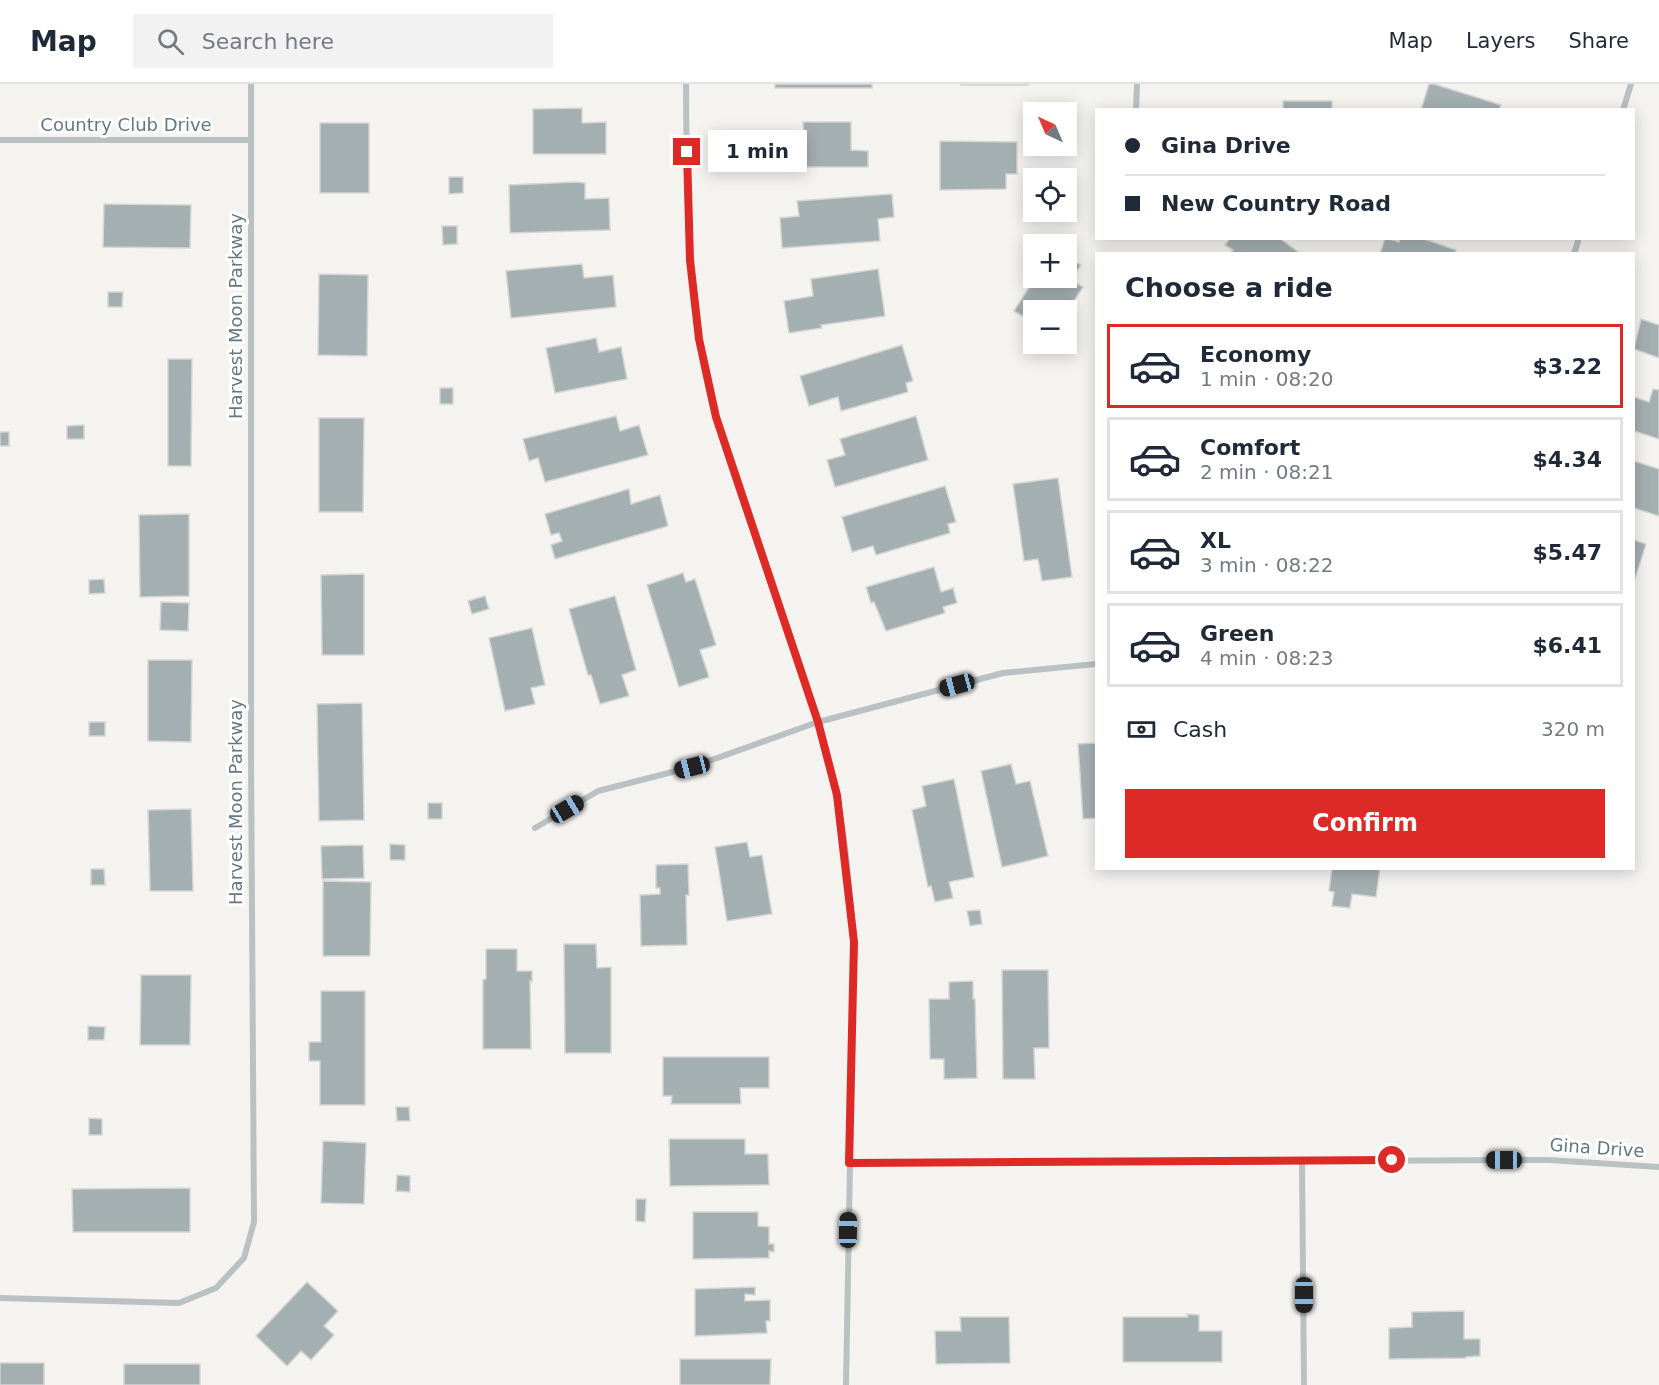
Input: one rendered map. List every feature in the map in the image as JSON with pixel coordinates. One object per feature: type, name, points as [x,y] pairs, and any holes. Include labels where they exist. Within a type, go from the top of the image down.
[{"type":"street","name":"Harvest Moon Parkway","points":[[0,1298],[179,1304],[216,1288],[244,1258],[255,1222],[251,755],[251,84]]},
{"type":"street","points":[[686,84],[690,260],[699,339],[716,417],[818,722],[837,795],[854,942],[846,1385]]},
{"type":"street","points":[[1136,108],[1137,84]]},
{"type":"street","points":[[1624,108],[1631,84]]},
{"type":"street","name":"Country Club Drive","points":[[0,140],[251,140]]},
{"type":"street","points":[[535,828],[598,791],[692,767],[818,722],[1003,673],[1095,664]]},
{"type":"street","points":[[1302,1160],[1304,1385]]},
{"type":"street","name":"Gina Drive","points":[[849,1163],[1550,1160],[1659,1167]]},
{"type":"building","points":[[775,84],[872,84],[872,88],[775,88]]},
{"type":"building","points":[[1028,84],[1028,85],[961,85]]},
{"type":"building","points":[[1429,84],[1501,105],[1500,108],[1422,108]]},
{"type":"building","points":[[1283,101],[1332,101],[1332,108],[1283,108]]},
{"type":"building","points":[[582,108],[582,123],[606,122],[606,154],[533,154],[533,109]]},
{"type":"building","points":[[803,122],[851,122],[851,150],[868,151],[868,167],[801,167],[801,170],[773,170],[773,137],[804,137]]},
{"type":"building","points":[[320,123],[369,123],[369,193],[320,193]]},
{"type":"building","points":[[940,141],[1017,142],[1017,174],[1006,174],[1006,189],[940,190]]},
{"type":"building","points":[[449,177],[463,177],[463,193],[449,194]]},
{"type":"building","points":[[585,183],[585,199],[609,198],[610,230],[510,233],[509,185]]},
{"type":"building","points":[[892,194],[894,217],[878,219],[880,241],[782,248],[780,218],[799,216],[797,201]]},
{"type":"building","points":[[104,204],[191,205],[190,248],[103,247]]},
{"type":"building","points":[[442,226],[457,226],[457,244],[443,245]]},
{"type":"building","points":[[1229,240],[1282,240],[1298,252],[1232,252],[1233,250],[1225,245]]},
{"type":"building","points":[[1384,240],[1399,242],[1400,240],[1427,240],[1456,250],[1456,252],[1381,252]]},
{"type":"building","points":[[582,264],[584,278],[613,275],[616,307],[511,318],[506,271]]},
{"type":"building","points":[[878,269],[885,316],[821,325],[822,328],[789,333],[784,301],[813,296],[811,279]]},
{"type":"building","points":[[319,274],[368,275],[367,356],[318,355]]},
{"type":"building","points":[[1077,284],[1083,287],[1074,300],[1023,300],[1023,316],[1014,311],[1029,288],[1077,288]]},
{"type":"building","points":[[108,292],[123,292],[122,307],[108,307]]},
{"type":"building","points":[[1641,319],[1659,325],[1659,358],[1635,349]]},
{"type":"building","points":[[596,338],[599,352],[621,347],[627,379],[555,393],[546,348]]},
{"type":"building","points":[[902,345],[913,381],[906,383],[908,392],[841,411],[838,397],[809,406],[800,376]]},
{"type":"building","points":[[168,359],[192,359],[191,466],[168,466]]},
{"type":"building","points":[[440,388],[453,388],[453,404],[440,404]]},
{"type":"building","points":[[1653,389],[1659,390],[1659,439],[1635,431],[1635,397],[1649,402]]},
{"type":"building","points":[[616,416],[620,431],[639,425],[648,455],[545,482],[538,458],[529,461],[523,439]]},
{"type":"building","points":[[916,416],[928,460],[835,487],[827,460],[845,455],[840,439]]},
{"type":"building","points":[[319,418],[364,418],[363,512],[319,512]]},
{"type":"building","points":[[84,425],[84,439],[67,439],[67,426]]},
{"type":"building","points":[[0,432],[9,432],[9,446],[0,446]]},
{"type":"building","points":[[1635,461],[1659,469],[1659,516],[1635,508]]},
{"type":"building","points":[[1058,478],[1072,577],[1042,581],[1038,559],[1024,561],[1013,484]]},
{"type":"building","points":[[945,486],[956,522],[948,524],[950,533],[876,555],[873,546],[852,552],[842,517]]},
{"type":"building","points":[[629,489],[631,504],[660,495],[668,526],[555,559],[551,545],[562,541],[559,533],[551,535],[545,514]]},
{"type":"building","points":[[189,514],[189,596],[140,597],[139,515]]},
{"type":"building","points":[[1635,540],[1646,544],[1635,579]]},
{"type":"building","points":[[934,567],[941,592],[953,588],[957,603],[943,607],[945,613],[886,631],[874,602],[871,603],[866,587]]},
{"type":"building","points":[[683,573],[686,582],[695,579],[716,645],[700,650],[709,677],[679,687],[647,585]]},
{"type":"building","points":[[364,574],[364,655],[322,655],[321,575]]},
{"type":"building","points":[[104,579],[105,593],[89,594],[89,580]]},
{"type":"building","points":[[485,596],[489,609],[472,614],[468,601]]},
{"type":"building","points":[[615,596],[636,670],[622,675],[629,696],[600,704],[591,675],[588,675],[569,609]]},
{"type":"building","points":[[161,602],[189,603],[188,631],[160,630]]},
{"type":"building","points":[[532,628],[545,685],[531,688],[535,704],[505,711],[489,638]]},
{"type":"building","points":[[148,660],[192,660],[191,742],[148,741]]},
{"type":"building","points":[[362,703],[364,820],[319,821],[317,704]]},
{"type":"building","points":[[89,722],[105,722],[105,736],[89,736]]},
{"type":"building","points":[[1078,744],[1095,744],[1095,818],[1083,819]]},
{"type":"building","points":[[1011,764],[1016,784],[1030,781],[1048,856],[1002,867],[981,771]]},
{"type":"building","points":[[954,779],[974,877],[949,882],[953,898],[935,902],[931,886],[928,887],[912,810],[926,806],[922,786]]},
{"type":"building","points":[[428,803],[442,803],[442,819],[428,819]]},
{"type":"building","points":[[191,809],[193,891],[150,891],[148,810]]},
{"type":"building","points":[[747,842],[750,857],[762,855],[772,914],[727,921],[715,847]]},
{"type":"building","points":[[390,844],[405,845],[405,860],[390,860]]},
{"type":"building","points":[[363,845],[364,878],[322,879],[321,846]]},
{"type":"building","points":[[688,864],[687,945],[641,946],[640,895],[660,894],[660,888],[656,888],[656,865]]},
{"type":"building","points":[[91,869],[104,869],[105,885],[91,885]]},
{"type":"building","points":[[1332,870],[1380,870],[1376,897],[1352,894],[1350,908],[1332,906],[1334,892],[1329,891]]},
{"type":"building","points":[[323,881],[371,882],[370,956],[323,956]]},
{"type":"building","points":[[980,910],[982,924],[970,926],[967,911]]},
{"type":"building","points":[[564,944],[596,944],[597,968],[611,967],[611,1053],[565,1053]]},
{"type":"building","points":[[486,949],[517,949],[517,971],[532,971],[532,982],[530,981],[531,1049],[483,1049],[483,980],[486,979]]},
{"type":"building","points":[[1002,970],[1048,970],[1049,1048],[1034,1048],[1035,1079],[1003,1079]]},
{"type":"building","points":[[141,975],[191,975],[190,1045],[140,1045]]},
{"type":"building","points":[[973,981],[977,1078],[944,1079],[944,1059],[930,1059],[929,999],[949,999],[949,982]]},
{"type":"building","points":[[321,991],[365,991],[365,1105],[320,1105],[320,1061],[309,1061],[309,1042],[321,1042]]},
{"type":"building","points":[[88,1026],[105,1027],[104,1040],[88,1040]]},
{"type":"building","points":[[663,1057],[769,1057],[769,1088],[740,1088],[741,1104],[671,1104],[672,1096],[663,1096]]},
{"type":"building","points":[[396,1107],[409,1107],[410,1121],[397,1121]]},
{"type":"building","points":[[89,1118],[102,1119],[102,1135],[89,1135]]},
{"type":"building","points":[[669,1139],[745,1139],[745,1154],[768,1154],[769,1185],[670,1186]]},
{"type":"building","points":[[323,1141],[366,1143],[364,1204],[321,1203]]},
{"type":"building","points":[[397,1175],[410,1176],[410,1192],[396,1191]]},
{"type":"building","points":[[190,1188],[190,1232],[73,1232],[72,1189]]},
{"type":"building","points":[[636,1199],[646,1199],[645,1222],[636,1221]]},
{"type":"building","points":[[693,1212],[758,1212],[758,1226],[769,1227],[769,1244],[774,1244],[774,1252],[769,1251],[769,1258],[693,1259]]},
{"type":"building","points":[[307,1282],[338,1311],[324,1326],[334,1335],[311,1360],[301,1351],[287,1366],[256,1336]]},
{"type":"building","points":[[755,1287],[755,1295],[745,1294],[745,1301],[770,1300],[770,1321],[766,1321],[767,1333],[695,1336],[695,1289]]},
{"type":"building","points":[[1464,1311],[1464,1339],[1480,1339],[1480,1356],[1389,1359],[1389,1328],[1412,1327],[1412,1312]]},
{"type":"building","points":[[1187,1314],[1199,1315],[1199,1331],[1222,1331],[1222,1362],[1123,1362],[1123,1317],[1188,1317]]},
{"type":"building","points":[[960,1317],[1009,1317],[1010,1363],[936,1364],[935,1331],[961,1331]]},
{"type":"building","points":[[680,1359],[771,1359],[770,1385],[680,1385]]},
{"type":"building","points":[[0,1363],[44,1363],[44,1385],[0,1385]]},
{"type":"building","points":[[124,1364],[200,1364],[200,1385],[124,1385]]},
{"type":"route","points":[[687,152],[690,260],[699,339],[716,417],[818,722],[837,795],[854,942],[849,1163],[1392,1160]]}]
